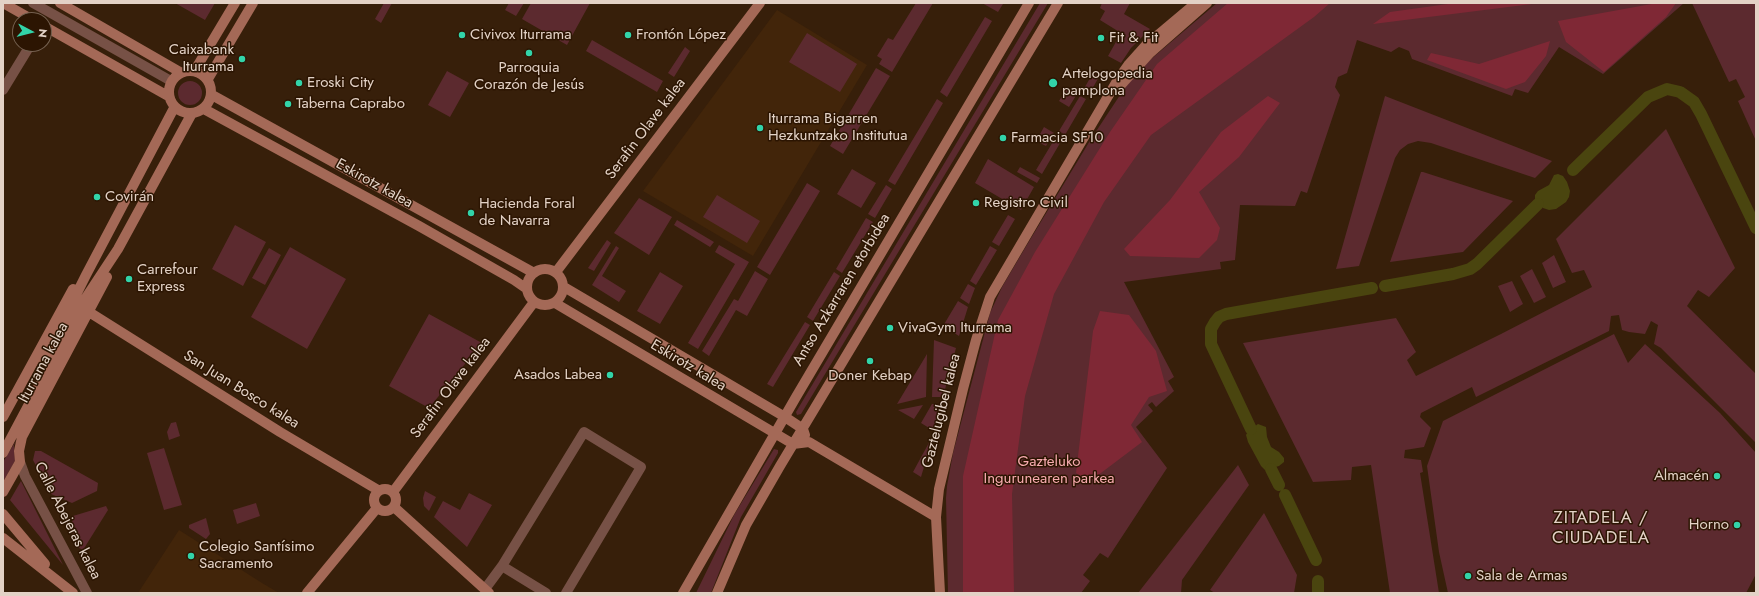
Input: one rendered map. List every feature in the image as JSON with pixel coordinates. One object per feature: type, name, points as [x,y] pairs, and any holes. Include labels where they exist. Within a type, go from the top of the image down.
[{"type":"street","points":[[3,3],[19,12]]},
{"type":"street","points":[[33,3],[170,81]]},
{"type":"street","points":[[60,3],[180,72]]},
{"type":"street","points":[[195,70],[235,3]]},
{"type":"street","points":[[208,79],[253,3]]},
{"type":"street","name":"Serafin Olave kalea","points":[[556,272],[760,3]]},
{"type":"street","name":"Antso Azkarraren etorbidea","points":[[683,593],[1029,3]]},
{"type":"street","points":[[717,593],[746,525],[793,444],[1058,3]]},
{"type":"street","name":"Gaztelugibel kalea","points":[[940,593],[936,517],[938,489],[976,340],[990,296],[1117,81],[1146,45],[1196,3]]},
{"type":"street","name":"Gaztelugibel kalea","points":[[1105,103],[1150,53],[1207,3]]},
{"type":"street","points":[[52,31],[168,96],[174,108],[191,115],[204,109],[212,95],[208,79],[195,70],[180,72],[170,81],[168,96]]},
{"type":"street","points":[[3,90],[26,52]]},
{"type":"street","name":"Eskirotz kalea","points":[[212,95],[534,273]]},
{"type":"street","name":"Iturrama kalea","points":[[3,440],[70,314],[73,301],[86,275],[174,108]]},
{"type":"street","name":"Eskirotz kalea","points":[[204,109],[419,226],[514,280],[527,289]]},
{"type":"street","name":"Iturrama kalea","points":[[3,453],[85,299],[118,249],[191,115]]},
{"type":"street","name":"Iturrama kalea","points":[[3,492],[20,462],[19,450],[22,437],[107,277],[118,249]]},
{"type":"street","points":[[541,269],[549,269],[556,272],[562,279],[564,288],[561,296],[555,303],[544,306],[534,302],[529,296],[527,289],[528,280],[534,273],[541,269]]},
{"type":"street","name":"Iturrama kalea","points":[[3,417],[74,287],[86,275]]},
{"type":"street","name":"Eskirotz kalea","points":[[564,288],[803,429]]},
{"type":"street","name":"Serafin Olave kalea","points":[[393,492],[534,302]]},
{"type":"street","name":"Eskirotz kalea","points":[[555,303],[793,444]]},
{"type":"street","name":"San Juan Bosco kalea","points":[[89,312],[290,438],[378,490]]},
{"type":"street","points":[[803,429],[809,442],[936,517]]},
{"type":"street","points":[[394,508],[487,591],[584,432],[641,467],[566,593]]},
{"type":"street","points":[[793,444],[809,442]]},
{"type":"street","name":"Calle Abejeras kalea","points":[[20,462],[25,476],[87,593]]},
{"type":"street","points":[[389,489],[393,492],[396,497],[394,508],[388,511],[382,511],[377,508],[373,499],[378,490],[389,489]]},
{"type":"street","points":[[307,593],[377,508]]},
{"type":"street","name":"Calle Abejeras kalea","points":[[3,514],[59,581]]},
{"type":"street","name":"Calle Abejeras kalea","points":[[3,538],[73,593]]},
{"type":"street","points":[[502,566],[546,593]]},
{"type":"shaded area","points":[[1228,3],[1330,3],[1314,17],[1151,135],[1104,202],[1054,294],[1025,396],[1012,494],[1014,593],[963,593],[963,476],[998,320],[1035,252],[1110,132],[1157,64]]},
{"type":"shaded area","points":[[1455,3],[1540,3],[1373,24],[1390,12]]},
{"type":"shaded area","points":[[1657,3],[1676,3],[1666,17],[1604,72],[1566,42],[1558,21]]},
{"type":"shaded area","name":"Iturrama Bigarren Hezkuntzako Institutua","points":[[777,10],[867,65],[753,256],[643,191]]},
{"type":"shaded area","points":[[1550,41],[1546,56],[1525,82],[1506,89],[1427,60],[1431,53],[1479,64]]},
{"type":"shaded area","points":[[1268,96],[1280,103],[1239,157],[1199,192],[1220,228],[1217,240],[1199,258],[1130,256],[1124,249],[1170,200],[1221,132]]},
{"type":"shaded area","points":[[1558,174],[1563,176],[1567,182],[1570,191],[1569,197],[1566,202],[1556,209],[1549,210],[1543,208],[1535,199],[1535,195],[1538,191],[1549,185],[1554,175]]},
{"type":"shaded area","points":[[1100,311],[1129,315],[1156,351],[1167,391],[1149,397],[1131,425],[1142,442],[1089,482],[1076,473],[1093,331]]},
{"type":"shaded area","points":[[1258,424],[1266,427],[1267,437],[1271,447],[1279,452],[1284,458],[1284,462],[1279,466],[1265,470],[1261,466],[1248,442],[1246,435],[1249,430]]},
{"type":"shaded area","name":"Colegio Santísimo Sacramento","points":[[179,530],[262,583],[279,593],[138,593]]},
{"type":"green space","points":[[175,3],[215,3],[205,20]]},
{"type":"green space","points":[[384,3],[392,3],[381,23],[375,19]]},
{"type":"green space","points":[[509,3],[524,3],[516,16],[505,10]]},
{"type":"green space","points":[[531,3],[590,3],[567,45],[522,19]]},
{"type":"green space","points":[[916,3],[933,3],[892,72],[879,64],[882,59],[877,56],[888,38],[893,40]]},
{"type":"green space","points":[[982,3],[1000,3],[1003,4],[998,12]]},
{"type":"green space","points":[[1040,3],[1048,3],[801,414],[797,415],[796,412]]},
{"type":"green space","points":[[1102,3],[1130,3],[1124,14],[1150,29],[1131,48],[1121,63],[1108,56],[1121,33],[1100,20],[1105,11],[1100,8]]},
{"type":"green space","name":"Gazteluko Ingurunearen parkea","points":[[1217,3],[1684,3],[1603,74],[1559,47],[1528,93],[1515,89],[1512,96],[1412,59],[1409,51],[1399,47],[1391,52],[1357,40],[1347,73],[1338,77],[1335,87],[1340,95],[1307,193],[1301,191],[1295,206],[1240,205],[1235,260],[1220,262],[1221,269],[1124,282],[1174,377],[1168,381],[1174,391],[1156,407],[1152,402],[1148,405],[1153,411],[1136,427],[1167,468],[1108,558],[1100,553],[1083,575],[1090,581],[1081,593],[948,593],[947,486],[953,453],[990,313],[1002,287],[1028,243],[1091,139],[1126,86],[1144,65]]},
{"type":"green space","points":[[1692,3],[1756,3],[1756,141],[1738,101],[1745,97],[1736,79],[1729,82]]},
{"type":"green space","points":[[985,17],[992,21],[947,97],[940,92]]},
{"type":"green space","points":[[807,33],[857,64],[840,92],[789,62]]},
{"type":"green space","points":[[592,40],[663,81],[657,92],[586,51]]},
{"type":"green space","points":[[685,47],[690,51],[674,77],[668,73]]},
{"type":"green space","points":[[876,68],[890,76],[843,154],[830,146]]},
{"type":"green space","points":[[447,71],[469,83],[450,117],[428,105]]},
{"type":"green space","points":[[1093,73],[1099,77],[1088,96],[1082,92]]},
{"type":"green space","points":[[190,81],[195,82],[201,88],[201,98],[195,104],[190,105],[185,104],[179,98],[178,93],[179,88],[185,82]]},
{"type":"green space","points":[[1067,88],[1077,94],[1069,107],[1059,101]]},
{"type":"green space","points":[[1080,96],[1086,99],[1065,135],[1059,131]]},
{"type":"green space","points":[[1385,96],[1552,161],[1535,178],[1431,143],[1418,141],[1408,144],[1400,150],[1395,158],[1359,266],[1336,269]]},
{"type":"green space","points":[[937,99],[943,103],[895,185],[888,181]]},
{"type":"green space","points":[[1044,127],[1054,133],[1046,146],[1036,141]]},
{"type":"green space","points":[[1666,129],[1735,268],[1709,297],[1698,290],[1687,306],[1756,374],[1756,443],[1661,348],[1654,344],[1658,325],[1651,321],[1645,334],[1629,332],[1622,330],[1619,315],[1611,316],[1609,331],[1476,397],[1472,387],[1421,413],[1420,417],[1431,428],[1424,447],[1405,450],[1404,458],[1421,460],[1423,472],[1420,473],[1439,593],[1390,593],[1371,465],[1352,467],[1351,480],[1313,482],[1243,343],[1396,318],[1416,352],[1407,360],[1416,376],[1501,334],[1592,287],[1584,270],[1572,273],[1556,239]]},
{"type":"green space","points":[[1057,135],[1063,138],[1042,174],[1036,170]]},
{"type":"green space","points":[[988,159],[1034,187],[1021,210],[975,183]]},
{"type":"green space","points":[[1020,167],[1040,178],[1037,183],[1017,172]]},
{"type":"green space","points":[[852,169],[876,183],[861,208],[837,194]]},
{"type":"green space","points":[[1421,172],[1513,201],[1463,252],[1390,262]]},
{"type":"green space","points":[[807,183],[820,191],[770,275],[757,267]]},
{"type":"green space","points":[[886,185],[892,189],[875,218],[868,214]]},
{"type":"green space","points":[[717,195],[760,221],[747,243],[703,217]]},
{"type":"green space","points":[[639,198],[672,217],[649,255],[614,233]]},
{"type":"green space","points":[[1008,215],[1015,219],[999,246],[992,242]]},
{"type":"green space","points":[[866,218],[873,222],[842,273],[836,269]]},
{"type":"green space","points":[[677,220],[714,242],[710,247],[674,225]]},
{"type":"green space","points":[[235,225],[266,242],[243,286],[212,269]]},
{"type":"green space","points":[[607,240],[611,243],[594,271],[588,268]]},
{"type":"green space","points":[[719,245],[749,262],[698,349],[688,343],[735,264],[715,252]]},
{"type":"green space","points":[[616,246],[619,248],[602,276],[626,291],[619,302],[592,285]]},
{"type":"green space","points":[[990,246],[997,250],[976,285],[970,281]]},
{"type":"green space","points":[[290,247],[346,279],[307,349],[251,317]]},
{"type":"green space","points":[[269,248],[281,255],[265,285],[252,278]]},
{"type":"green space","points":[[1554,255],[1566,282],[1553,288],[1542,263]]},
{"type":"green space","points":[[1532,269],[1546,297],[1534,303],[1520,276]]},
{"type":"green space","points":[[755,271],[768,279],[747,316],[736,310],[709,356],[702,351],[734,299],[738,301]]},
{"type":"green space","points":[[660,272],[683,286],[660,324],[637,311]]},
{"type":"green space","points":[[834,272],[840,276],[813,321],[807,317]]},
{"type":"green space","points":[[1512,281],[1523,304],[1510,312],[1498,286]]},
{"type":"green space","points":[[968,284],[975,288],[969,304],[960,298]]},
{"type":"green space","points":[[958,301],[968,307],[959,336],[943,326]]},
{"type":"green space","points":[[429,314],[482,343],[429,408],[389,386]]},
{"type":"green space","points":[[805,322],[810,325],[773,387],[767,384]]},
{"type":"green space","points":[[1614,334],[1628,363],[1645,344],[1720,413],[1756,453],[1756,574],[1746,593],[1448,593],[1439,552],[1427,466],[1443,421]]},
{"type":"green space","points":[[934,340],[956,348],[943,397],[932,397]]},
{"type":"green space","points":[[927,354],[926,397],[897,404]]},
{"type":"green space","points":[[932,404],[941,404],[934,431],[921,423]]},
{"type":"green space","points":[[923,405],[914,419],[898,410]]},
{"type":"green space","points":[[176,422],[180,436],[169,440],[167,432],[171,423]]},
{"type":"green space","points":[[17,439],[14,445],[15,461],[3,482],[3,462]]},
{"type":"green space","points":[[931,439],[932,440],[921,477],[913,472]]},
{"type":"green space","points":[[164,448],[182,505],[164,510],[147,453]]},
{"type":"green space","points":[[774,449],[778,450],[778,453],[741,517],[711,593],[696,593],[734,515]]},
{"type":"green space","points":[[35,451],[41,451],[98,483],[97,491],[72,503],[51,494],[33,460]]},
{"type":"green space","points":[[1238,465],[1249,485],[1182,580],[1181,593],[1138,593]]},
{"type":"green space","points":[[21,481],[63,565],[10,500]]},
{"type":"green space","points":[[425,491],[436,497],[429,511],[424,506],[423,498]]},
{"type":"green space","points":[[469,493],[492,505],[467,547],[434,517],[443,501],[460,510]]},
{"type":"green space","points":[[256,503],[260,516],[237,524],[233,510]]},
{"type":"green space","points":[[106,506],[108,510],[83,550],[79,548],[71,530],[73,516]]},
{"type":"green space","points":[[1264,513],[1297,575],[1294,593],[1215,593],[1210,590]]},
{"type":"green space","points":[[206,518],[210,534],[206,539],[189,528],[189,525]]},
{"type":"waterway","points":[[1573,170],[1648,97],[1667,89],[1680,92],[1694,102],[1701,114],[1756,228]]},
{"type":"waterway","points":[[1385,286],[1453,274],[1470,269],[1477,264],[1538,204]]},
{"type":"waterway","points":[[1251,429],[1211,344],[1211,329],[1219,317],[1226,314],[1372,288]]},
{"type":"waterway","points":[[1271,469],[1279,485]]},
{"type":"waterway","points":[[1285,495],[1316,560]]},
{"type":"waterway","points":[[1318,581],[1318,593]]},
{"type":"place","name":"Civivox Iturrama","points":[[462,35]]},
{"type":"place","name":"Frontón López","points":[[628,35]]},
{"type":"place","name":"Fit & Fit","points":[[1101,38]]},
{"type":"place","name":"Parroquia Corazón de Jesús","points":[[529,53]]},
{"type":"place","name":"Caixabank Iturrama","points":[[242,59]]},
{"type":"place","name":"Eroski City","points":[[299,83]]},
{"type":"place","name":"Artelogopedia pamplona","points":[[1053,83]]},
{"type":"place","name":"Taberna Caprabo","points":[[288,104]]},
{"type":"place","name":"Iturrama Bigarren Hezkuntzako Institutua","points":[[760,128]]},
{"type":"place","name":"Farmacia SF10","points":[[1003,138]]},
{"type":"place","name":"Covirán","points":[[97,197]]},
{"type":"place","name":"Registro Civil","points":[[976,203]]},
{"type":"place","name":"Hacienda Foral de Navarra","points":[[471,213]]},
{"type":"place","name":"Carrefour Express","points":[[129,279]]},
{"type":"place","name":"VivaGym Iturrama","points":[[890,328]]},
{"type":"place","name":"Doner Kebap","points":[[870,361]]},
{"type":"place","name":"Asados Labea","points":[[610,375]]},
{"type":"place","name":"Almacén","points":[[1717,476]]},
{"type":"place","name":"Horno","points":[[1737,525]]},
{"type":"place","name":"Colegio Santísimo Sacramento","points":[[191,556]]},
{"type":"place","name":"Sala de Armas","points":[[1468,576]]},
{"type":"district","name":"ZITADELA / CIUDADELA","points":[[1601,529]]}]
